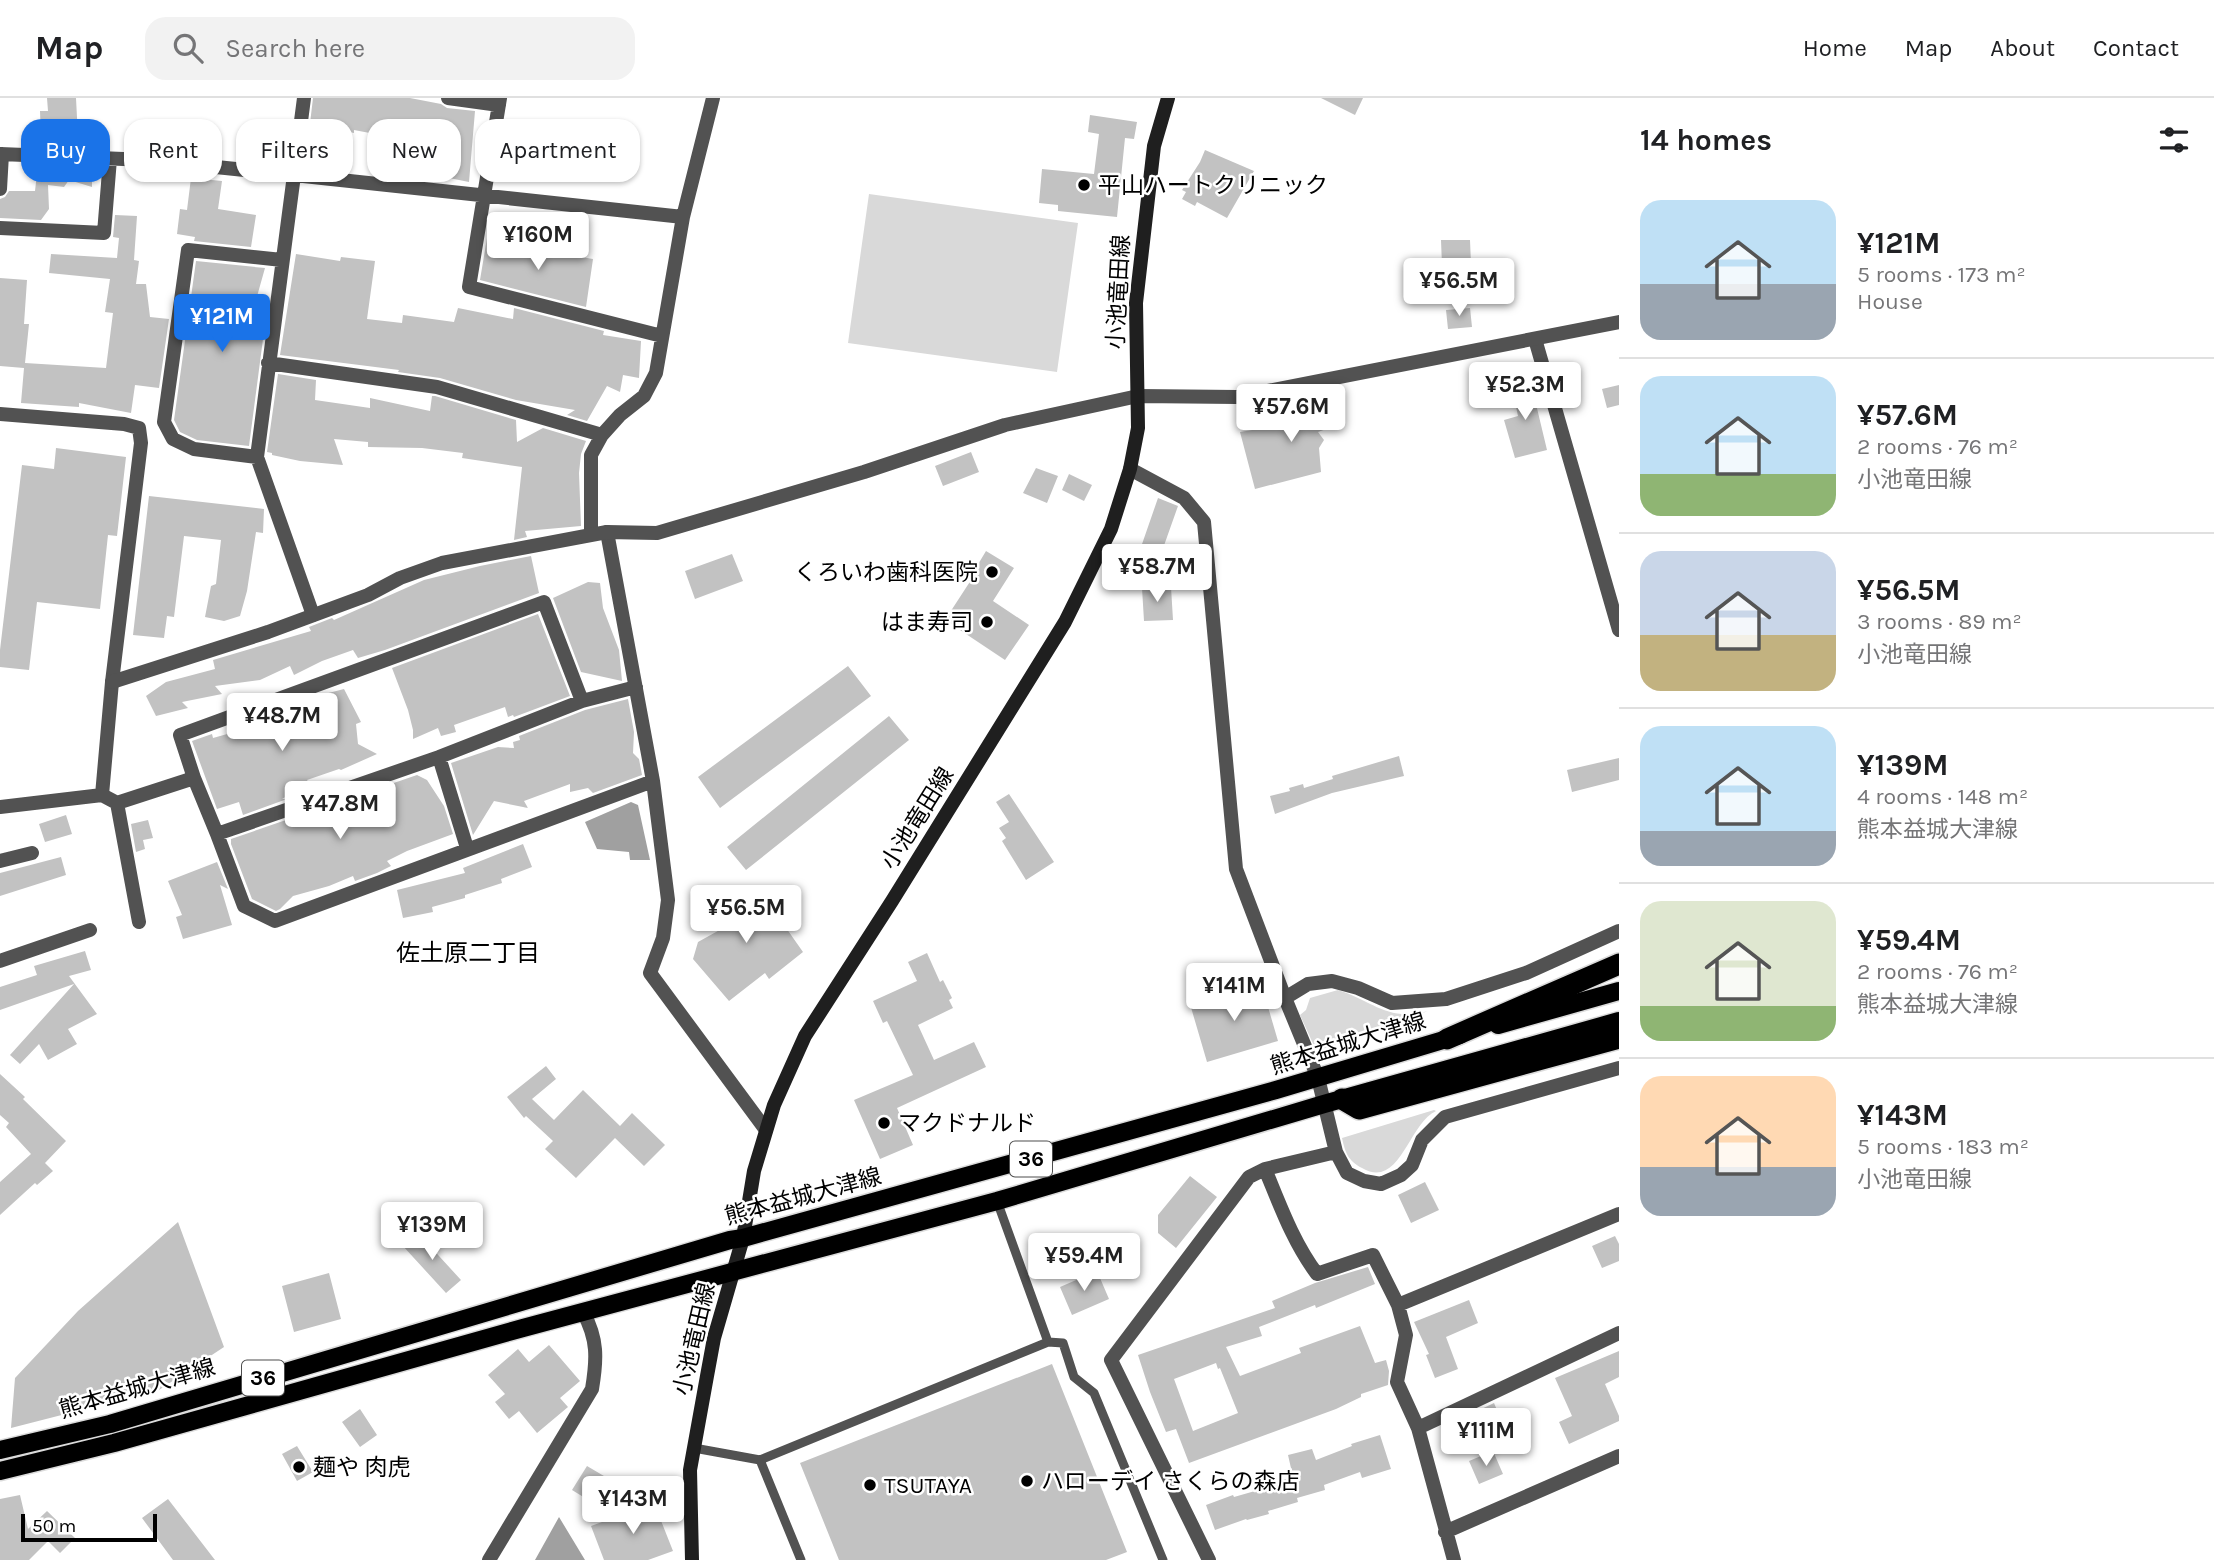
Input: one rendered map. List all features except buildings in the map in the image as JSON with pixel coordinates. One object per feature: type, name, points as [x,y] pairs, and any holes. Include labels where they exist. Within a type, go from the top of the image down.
[{"type":"highway","points":[[1447,1039],[1619,964]]},
{"type":"highway","points":[[1333,1101],[1359,1108],[1619,1038]]},
{"type":"main road","name":"小池竜田線","points":[[692,1560],[690,1470],[714,1338],[743,1238],[754,1171],[774,1105],[805,1036],[1065,622],[1111,529],[1130,469],[1138,428],[1136,303],[1154,146],[1168,98]]},
{"type":"main road","name":"熊本益城大津線","points":[[0,1450],[110,1424],[616,1272],[1318,1078],[1619,991]]},
{"type":"main road","name":"熊本益城大津線","points":[[0,1471],[114,1443],[583,1312],[996,1201],[1333,1101],[1619,1021]]},
{"type":"street","points":[[301,119],[304,98]]},
{"type":"street","points":[[448,98],[500,102],[469,287],[662,336]]},
{"type":"street","points":[[591,534],[591,454],[602,435],[620,415],[644,396],[656,373],[683,217],[713,98]]},
{"type":"street","points":[[0,189],[1,154],[21,155]]},
{"type":"street","points":[[110,159],[236,169]]},
{"type":"street","points":[[353,181],[683,217]]},
{"type":"street","points":[[0,228],[104,233],[108,182]]},
{"type":"street","points":[[293,182],[257,457],[313,615]]},
{"type":"street","points":[[257,457],[194,449],[173,439],[164,422],[188,250],[282,260]]},
{"type":"street","points":[[112,682],[268,632],[368,595],[400,578],[442,562],[591,534],[657,533],[864,472],[1005,425],[1138,396],[1237,397],[1619,322]]},
{"type":"street","points":[[1535,339],[1619,629]]},
{"type":"street","points":[[268,363],[437,387],[602,435]]},
{"type":"street","points":[[0,414],[124,424],[139,428],[141,443],[112,682],[102,795]]},
{"type":"street","points":[[1130,469],[1184,498],[1204,522],[1236,869],[1318,1078],[1333,1101],[1336,1152],[1347,1173],[1364,1181],[1381,1184],[1412,1165],[1422,1140],[1444,1117],[1619,1068]]},
{"type":"street","points":[[607,532],[653,780],[668,900],[663,937],[650,973],[766,1130]]},
{"type":"street","points":[[582,701],[544,602],[180,734],[194,778],[244,906],[275,921],[653,780]]},
{"type":"street","points":[[217,834],[439,757],[582,701],[636,687]]},
{"type":"street","points":[[439,757],[467,848]]},
{"type":"street","points":[[0,807],[102,795],[117,803],[194,778]]},
{"type":"street","points":[[117,803],[138,922]]},
{"type":"street","points":[[0,861],[32,853]]},
{"type":"street","points":[[0,961],[90,930]]},
{"type":"street","points":[[1285,998],[1308,984],[1332,981],[1358,988],[1392,1003],[1446,999],[1526,973],[1619,931]]},
{"type":"street","points":[[1209,1560],[1111,1360],[1249,1177],[1265,1169],[1336,1152]]},
{"type":"street","points":[[1265,1169],[1304,1257],[1317,1274],[1373,1255],[1398,1305],[1406,1335],[1397,1382],[1418,1428],[1454,1560]]},
{"type":"street","points":[[1398,1305],[1619,1214]]},
{"type":"street","points":[[489,1560],[592,1389],[597,1363],[593,1330],[583,1312]]},
{"type":"street","points":[[1418,1428],[1619,1333]]},
{"type":"street","points":[[1445,1532],[1619,1456]]},
{"type":"lane","points":[[996,1201],[1048,1342]]},
{"type":"lane","points":[[694,1448],[760,1460],[1048,1342],[1063,1343],[1074,1377],[1094,1393],[1163,1560]]},
{"type":"lane","points":[[760,1460],[801,1560]]},
{"type":"shaded area","points":[[869,194],[1078,223],[1057,372],[848,343]]},
{"type":"shaded area","points":[[631,802],[638,805],[650,860],[630,860],[629,852],[597,849],[585,822]]},
{"type":"shaded area","points":[[1338,990],[1391,1012],[1414,1014],[1428,1011],[1320,1050],[1315,1048],[1300,1015],[1306,1010],[1310,998]]},
{"type":"shaded area","points":[[1436,1111],[1418,1128],[1395,1163],[1386,1170],[1375,1172],[1362,1168],[1353,1162],[1344,1148],[1342,1138]]},
{"type":"shaded area","points":[[559,1517],[585,1560],[535,1560]]},
{"type":"place","name":"平山ハートクリニック","points":[[1084,185]]},
{"type":"place","name":"くろいわ歯科医院","points":[[992,572]]},
{"type":"place","name":"はま寿司","points":[[987,622]]},
{"type":"place","name":"マクドナルド","points":[[884,1123]]},
{"type":"place","name":"麺や 肉虎","points":[[299,1467]]},
{"type":"place","name":"ハローデイ さくらの森店","points":[[1027,1481]]},
{"type":"place","name":"TSUTAYA","points":[[870,1485]]},
{"type":"district","name":"佐土原二丁目","points":[[468,953]]}]
